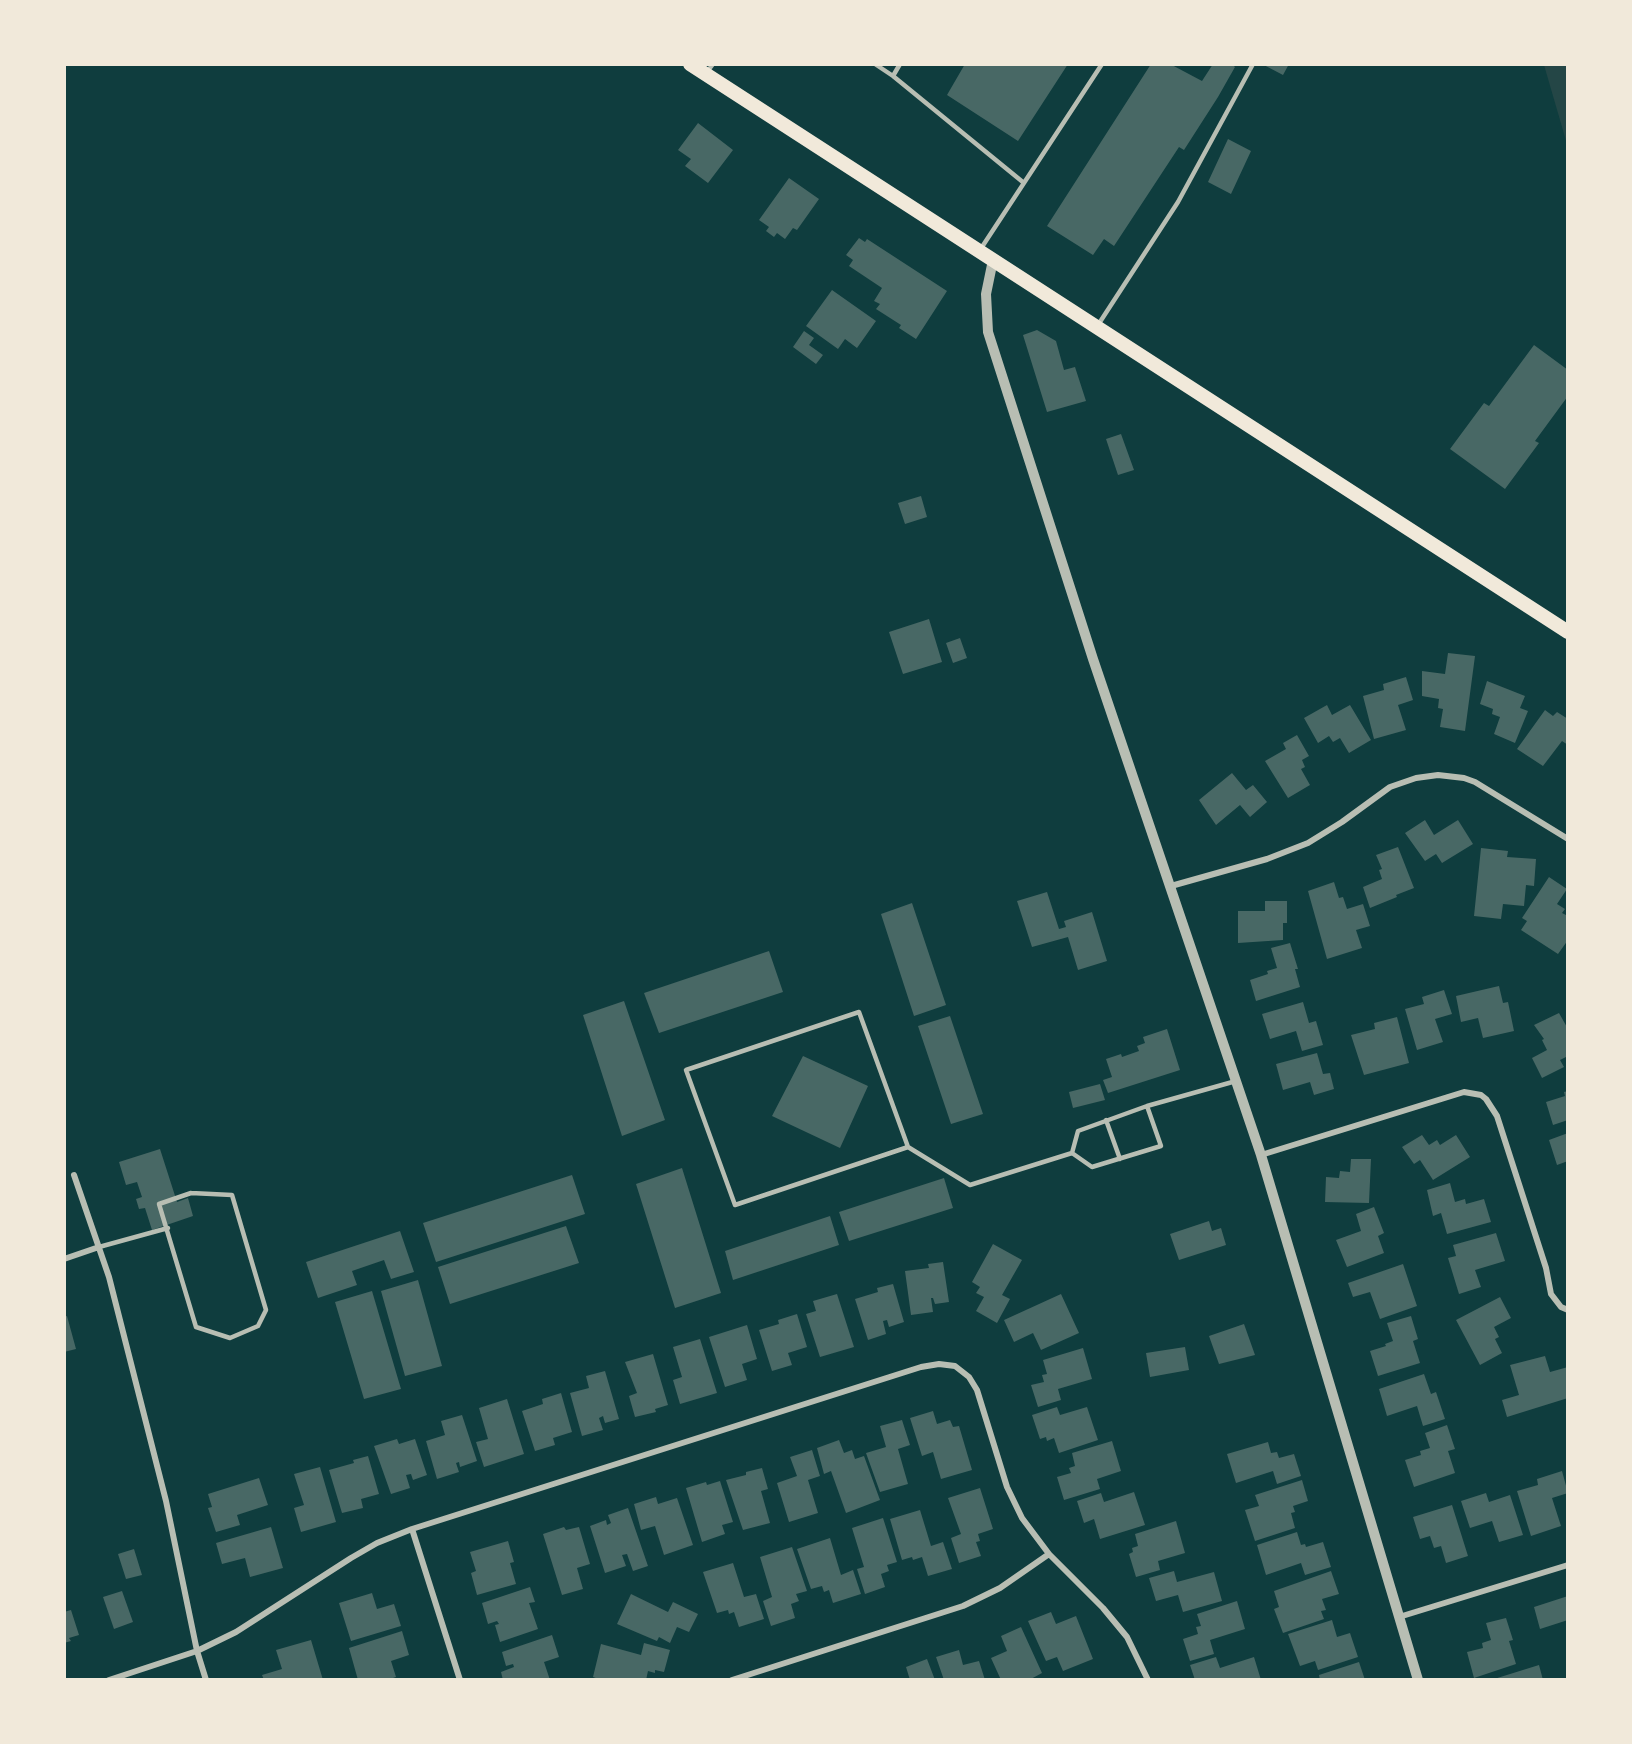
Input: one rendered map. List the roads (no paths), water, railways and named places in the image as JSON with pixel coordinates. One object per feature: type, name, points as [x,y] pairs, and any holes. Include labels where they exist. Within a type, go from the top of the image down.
[{"type":"main road","points":[[690,64],[709,70],[993,260],[1568,632]]},
{"type":"street","points":[[993,260],[986,294],[988,332],[1096,670],[1261,1155],[1418,1680]]},
{"type":"street","points":[[1171,886],[1267,859],[1308,843],[1390,788],[1416,778],[1438,775],[1475,782],[1568,839]]},
{"type":"street","points":[[1261,1155],[1464,1092],[1481,1095],[1497,1116],[1546,1268],[1551,1294],[1561,1307],[1568,1310]]},
{"type":"street","points":[[74,1175],[99,1247],[166,1501],[197,1651],[206,1680]]},
{"type":"street","points":[[64,1259],[99,1247]]},
{"type":"street","points":[[109,1680],[197,1651],[236,1632],[360,1552],[412,1529],[921,1367],[939,1364],[955,1366],[969,1377],[977,1390],[1007,1487],[1022,1518],[1048,1554],[1109,1615],[1126,1637],[1149,1680]]},
{"type":"street","points":[[412,1529],[460,1680]]},
{"type":"street","points":[[732,1680],[963,1606],[1000,1588],[1048,1554]]},
{"type":"street","points":[[1398,1618],[1568,1565]]},
{"type":"lane","points":[[875,64],[893,76],[1024,183]]},
{"type":"lane","points":[[893,76],[900,64]]},
{"type":"lane","points":[[980,251],[1102,64]]},
{"type":"lane","points":[[1096,327],[1178,202],[1253,64]]},
{"type":"lane","points":[[908,1147],[735,1205],[686,1070],[859,1012],[908,1147],[970,1185],[1072,1154],[1092,1167],[1161,1146],[1147,1106]]},
{"type":"lane","points":[[1072,1154],[1078,1131],[1147,1106],[1237,1081]]},
{"type":"lane","points":[[1107,1120],[1120,1159]]},
{"type":"lane","points":[[191,1193],[232,1195],[266,1310],[258,1326],[230,1338],[196,1327],[168,1228],[159,1204],[191,1193]]},
{"type":"lane","points":[[99,1247],[168,1228]]}]
